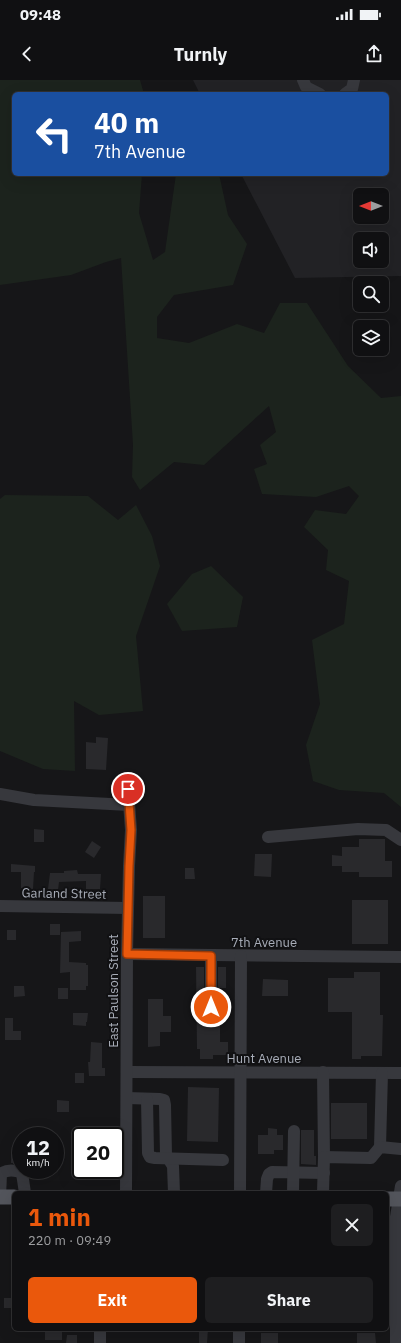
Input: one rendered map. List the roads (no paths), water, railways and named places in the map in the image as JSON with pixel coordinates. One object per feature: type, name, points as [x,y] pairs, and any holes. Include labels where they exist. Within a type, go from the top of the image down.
[{"type":"main road","points":[[0,1197],[12,1197]]},
{"type":"street","points":[[303,80],[306,86],[316,92]]},
{"type":"street","points":[[348,92],[352,89],[354,80]]},
{"type":"street","name":"East Paulson Street","points":[[126,1191],[127,954],[131,830],[128,789]]},
{"type":"street","points":[[0,794],[34,800],[129,805]]},
{"type":"street","points":[[268,837],[358,829],[386,830],[401,840]]},
{"type":"street","name":"Garland Street","points":[[0,906],[128,908]]},
{"type":"street","name":"7th Avenue","points":[[127,954],[401,957]]},
{"type":"street","points":[[211,956],[211,1007]]},
{"type":"street","points":[[240,1191],[241,956]]},
{"type":"street","name":"Hunt Avenue","points":[[127,1072],[401,1073]]},
{"type":"street","points":[[323,1072],[323,1191]]},
{"type":"street","points":[[324,1157],[371,1158],[380,1147],[382,1073]]},
{"type":"street","points":[[127,1098],[164,1100],[166,1155],[174,1170],[174,1191]]},
{"type":"street","points":[[147,1099],[148,1153],[150,1157],[168,1159],[223,1160]]},
{"type":"street","points":[[294,1131],[294,1191]]},
{"type":"street","points":[[380,1147],[401,1149]]},
{"type":"street","points":[[0,1197],[1,1174],[4,1171],[18,1171],[22,1173],[25,1191]]},
{"type":"street","points":[[266,1191],[267,1179],[269,1174],[272,1172],[324,1173]]},
{"type":"street","points":[[396,1343],[391,1256],[397,1196]]},
{"type":"street","points":[[100,1331],[100,1343]]},
{"type":"street","points":[[239,1331],[239,1343]]}]
